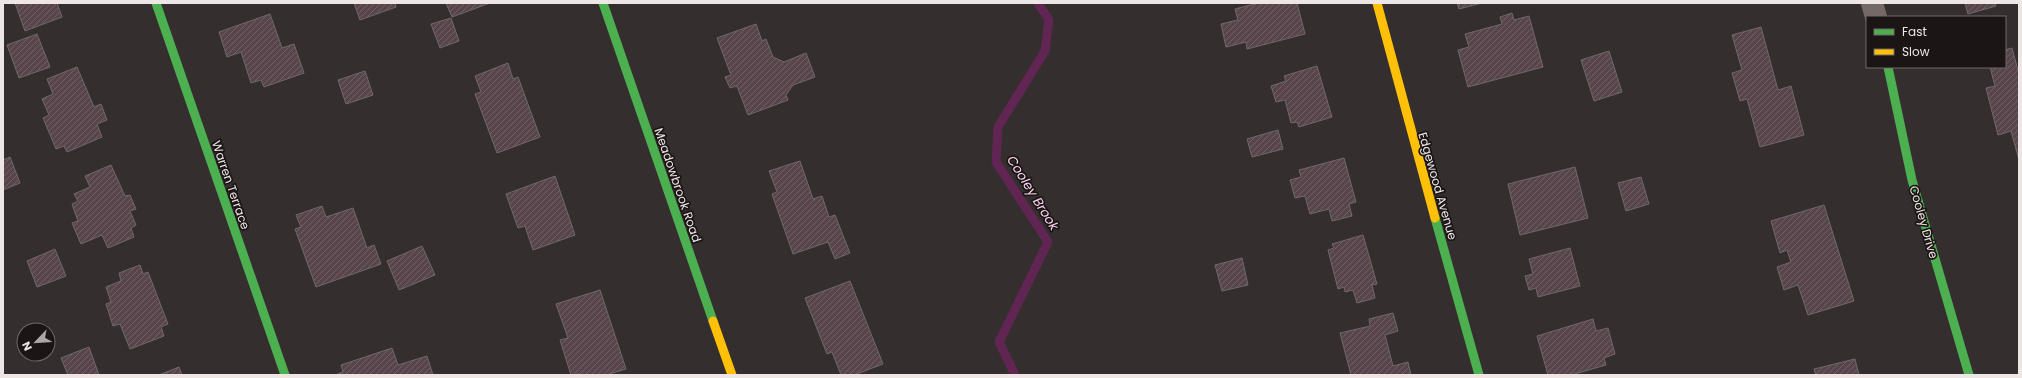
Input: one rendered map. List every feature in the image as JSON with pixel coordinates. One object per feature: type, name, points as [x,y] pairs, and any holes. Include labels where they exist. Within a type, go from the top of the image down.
[{"type":"street","name":"Warren Terrace","points":[[156,3],[285,375]]},
{"type":"street","name":"Meadowbrook Road","points":[[603,3],[732,375]]},
{"type":"street","name":"Edgewood Avenue","points":[[1377,3],[1409,127],[1479,375]]},
{"type":"street","points":[[1872,3],[1876,16]]},
{"type":"street","name":"Cooley Drive","points":[[1888,68],[1912,180],[1969,375]]},
{"type":"building","points":[[15,3],[57,3],[62,17],[25,31]]},
{"type":"building","points":[[354,3],[395,3],[396,7],[360,20]]},
{"type":"building","points":[[446,3],[490,3],[452,17]]},
{"type":"building","points":[[1258,3],[1297,3],[1305,34],[1247,49],[1246,42],[1226,47],[1221,24],[1238,20],[1235,9]]},
{"type":"building","points":[[1457,3],[1482,3],[1459,9]]},
{"type":"building","points":[[1965,3],[1995,3],[1996,6],[1968,14]]},
{"type":"building","points":[[1512,13],[1514,20],[1529,16],[1543,67],[1468,87],[1458,50],[1469,47],[1465,34],[1502,24],[1500,17]]},
{"type":"building","points":[[270,14],[282,48],[294,44],[304,73],[264,87],[261,80],[251,83],[241,52],[227,57],[219,32]]},
{"type":"building","points":[[451,18],[459,41],[440,48],[431,24]]},
{"type":"building","points":[[756,24],[762,41],[766,39],[773,57],[784,62],[806,53],[815,77],[793,85],[786,95],[788,100],[748,115],[737,86],[730,88],[725,77],[731,75],[717,38]]},
{"type":"building","points":[[1761,27],[1778,90],[1791,86],[1804,135],[1760,147],[1747,99],[1740,101],[1732,73],[1742,70],[1732,35]]},
{"type":"building","points":[[37,34],[50,67],[19,78],[7,45]]},
{"type":"building","points":[[2012,48],[2019,74],[2019,160],[2011,131],[1998,135],[1986,88],[1995,86],[1990,68],[2006,68],[2006,50]]},
{"type":"building","points":[[1609,51],[1622,92],[1594,101],[1581,60]]},
{"type":"building","points":[[508,63],[513,79],[518,77],[540,137],[497,153],[475,94],[481,92],[475,76]]},
{"type":"building","points":[[1317,66],[1332,117],[1299,127],[1297,122],[1291,123],[1285,100],[1276,102],[1271,86],[1286,81],[1284,76]]},
{"type":"building","points":[[77,67],[94,107],[101,104],[107,120],[97,124],[102,137],[67,152],[64,146],[56,149],[43,118],[49,115],[42,99],[53,94],[47,79]]},
{"type":"building","points":[[365,71],[373,95],[346,104],[338,80]]},
{"type":"building","points":[[1278,130],[1283,149],[1252,157],[1247,139]]},
{"type":"building","points":[[10,157],[20,183],[3,190],[3,160]]},
{"type":"building","points":[[1344,158],[1356,202],[1349,204],[1352,216],[1332,221],[1329,209],[1310,214],[1305,196],[1295,198],[1290,180],[1301,177],[1299,170]]},
{"type":"building","points":[[800,161],[813,199],[822,196],[829,217],[835,215],[850,253],[835,259],[828,242],[793,254],[772,194],[777,192],[769,171]]},
{"type":"building","points":[[111,165],[125,196],[130,195],[136,209],[130,211],[136,225],[131,228],[134,237],[108,248],[102,235],[81,244],[72,223],[78,221],[72,204],[78,201],[74,194],[90,187],[85,176]]},
{"type":"building","points":[[1575,167],[1588,218],[1520,235],[1508,184]]},
{"type":"building","points":[[555,176],[575,235],[533,250],[525,226],[518,228],[506,194]]},
{"type":"building","points":[[1641,177],[1649,204],[1626,211],[1618,183]]},
{"type":"building","points":[[1824,205],[1854,301],[1808,315],[1798,285],[1784,290],[1777,267],[1791,262],[1787,250],[1780,253],[1771,221]]},
{"type":"building","points":[[322,206],[326,217],[353,208],[367,248],[374,245],[381,264],[316,287],[295,229],[301,227],[296,215]]},
{"type":"building","points":[[1363,235],[1377,284],[1372,285],[1375,298],[1357,303],[1353,290],[1345,292],[1344,287],[1338,289],[1328,250],[1334,248],[1332,244]]},
{"type":"building","points":[[422,246],[435,275],[399,290],[387,261]]},
{"type":"building","points":[[1570,248],[1580,286],[1538,297],[1536,288],[1529,290],[1525,276],[1533,274],[1529,259]]},
{"type":"building","points":[[55,249],[66,276],[37,287],[27,261]]},
{"type":"building","points":[[1242,258],[1248,285],[1222,291],[1215,265]]},
{"type":"building","points":[[140,265],[143,274],[148,272],[168,324],[161,327],[164,336],[130,349],[120,324],[113,326],[106,304],[111,302],[106,287],[121,281],[119,273]]},
{"type":"building","points":[[850,281],[883,364],[854,375],[841,375],[832,352],[827,354],[805,298]]},
{"type":"building","points":[[600,290],[626,369],[606,375],[571,375],[560,340],[568,338],[556,304]]},
{"type":"building","points":[[1393,313],[1398,331],[1385,335],[1393,366],[1408,362],[1411,375],[1351,375],[1340,333],[1370,326],[1369,319]]},
{"type":"building","points":[[1593,319],[1596,331],[1608,328],[1615,354],[1604,358],[1606,365],[1571,375],[1548,375],[1537,336]]},
{"type":"building","points":[[89,347],[99,375],[68,375],[61,358]]},
{"type":"building","points":[[392,348],[398,365],[427,356],[433,375],[335,375],[343,372],[341,365]]},
{"type":"building","points":[[1855,359],[1859,375],[1816,375],[1814,369]]},
{"type":"building","points":[[179,367],[182,375],[159,375]]},
{"type":"waterway","name":"Cooley Brook","points":[[1015,375],[999,342],[1048,242],[996,162],[998,127],[1045,51],[1049,20],[1038,3]]},
{"type":"traffic: fast","points":[[156,3],[285,375]]},
{"type":"traffic: fast","points":[[603,3],[713,321]]},
{"type":"traffic: fast","points":[[1888,68],[1912,180],[1969,375]]},
{"type":"traffic: fast","points":[[1435,218],[1479,375]]},
{"type":"traffic: slow","points":[[1377,3],[1435,218]]},
{"type":"traffic: slow","points":[[713,321],[732,375]]}]
